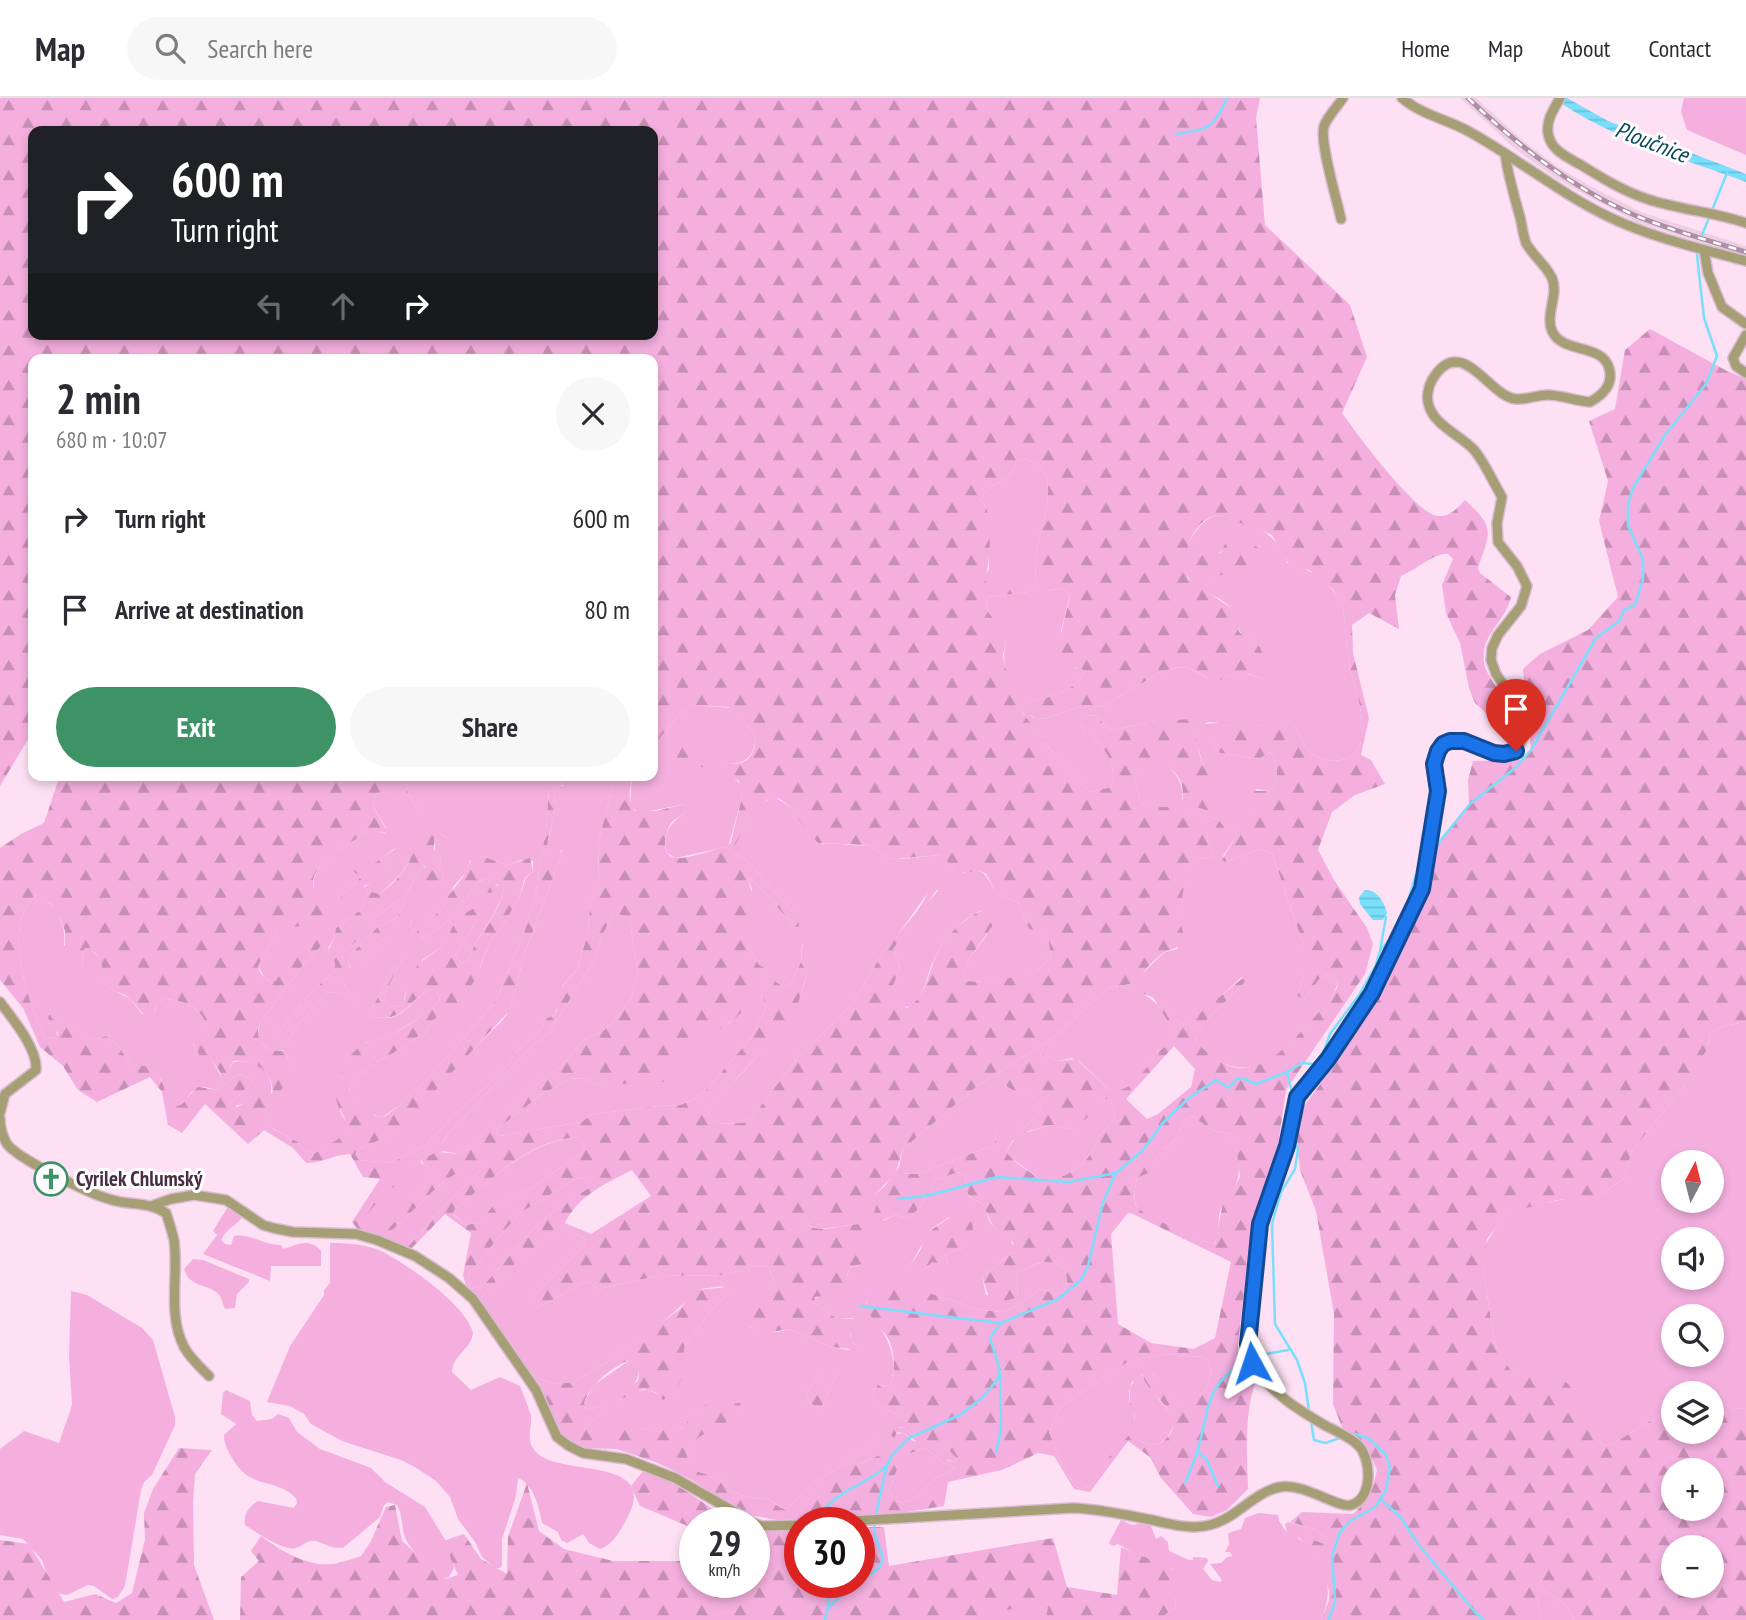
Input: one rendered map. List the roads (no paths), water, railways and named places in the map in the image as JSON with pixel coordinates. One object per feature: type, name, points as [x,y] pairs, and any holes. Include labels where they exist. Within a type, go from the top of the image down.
[{"type":"street","points":[[1341,219],[1331,172],[1325,158],[1323,133],[1324,126],[1343,98]]},
{"type":"street","points":[[1402,98],[1413,107],[1466,130],[1567,194],[1611,218],[1704,250],[1746,261]]},
{"type":"street","points":[[1560,98],[1548,121],[1548,134],[1555,148],[1563,155],[1634,194],[1746,223]]},
{"type":"street","points":[[875,1520],[1073,1508],[1094,1509],[1193,1527],[1223,1521],[1267,1491],[1283,1486],[1315,1493],[1346,1506],[1353,1505],[1361,1498],[1369,1469],[1366,1457],[1358,1445],[1286,1399],[1261,1376],[1252,1363],[1248,1344],[1260,1224],[1287,1146],[1297,1097],[1328,1059],[1372,993],[1422,889],[1438,791],[1434,764],[1438,751],[1443,744],[1450,741],[1464,741],[1494,753],[1504,754],[1516,751],[1523,737],[1510,694],[1496,674],[1491,660],[1498,635],[1521,606],[1527,586],[1517,566],[1497,542],[1497,523],[1502,498],[1474,450],[1434,416],[1429,406],[1430,384],[1437,372],[1446,365],[1457,363],[1471,366],[1514,399],[1550,395],[1590,402],[1606,390],[1609,382],[1610,369],[1605,360],[1597,354],[1569,345],[1552,331],[1555,289],[1551,277],[1526,242],[1505,154]]},
{"type":"street","points":[[1704,250],[1708,273],[1722,307],[1746,324]]},
{"type":"street","points":[[1746,335],[1733,358],[1736,366],[1746,373]]},
{"type":"street","points":[[0,1002],[18,1026],[37,1062],[36,1070],[5,1094],[0,1116],[7,1143],[21,1156],[109,1200],[154,1205],[194,1195],[226,1200],[263,1225],[273,1228],[293,1232],[356,1234],[415,1256],[449,1278],[472,1299],[536,1390],[557,1437],[583,1453],[626,1459],[675,1478],[725,1507]]},
{"type":"street","points":[[171,1199],[166,1213],[174,1241],[178,1325],[184,1346],[209,1376]]},
{"type":"street","points":[[154,1205],[166,1213]]},
{"type":"water","name":"Ploučnice","points":[[1554,98],[1567,98],[1608,121],[1746,174],[1746,182],[1622,136]]},
{"type":"water","points":[[1365,890],[1377,894],[1382,901],[1387,913],[1383,920],[1373,920],[1360,904],[1359,897]]},
{"type":"waterway","points":[[1177,134],[1209,125],[1218,116],[1227,98]]},
{"type":"waterway","points":[[1702,235],[1727,173]]},
{"type":"waterway","points":[[1432,851],[1470,804],[1515,768],[1531,750],[1596,638],[1619,621],[1624,610],[1635,605],[1643,579],[1643,560],[1628,525],[1628,503],[1634,486],[1665,435],[1706,384],[1717,356],[1704,318],[1697,255]]},
{"type":"waterway","points":[[1404,915],[1415,877],[1421,869]]},
{"type":"waterway","points":[[1380,951],[1386,917]]},
{"type":"waterway","points":[[1288,1123],[1286,1118],[1293,1096],[1287,1072],[1302,1063],[1313,1064],[1321,1059],[1330,1034],[1359,995],[1375,967],[1380,951],[1395,933]]},
{"type":"waterway","points":[[825,1620],[828,1608],[879,1568],[883,1558],[875,1535],[874,1522],[887,1465],[892,1455],[909,1438],[960,1415],[983,1397],[997,1380],[1000,1370],[990,1338],[1001,1323],[1058,1299],[1081,1280],[1088,1266],[1103,1202],[1116,1173],[1142,1151],[1162,1124],[1189,1098],[1216,1080],[1229,1088],[1236,1079],[1245,1079],[1256,1084],[1287,1072]]},
{"type":"waterway","points":[[1293,1132],[1298,1150],[1295,1169],[1281,1192],[1272,1224],[1275,1324],[1297,1360],[1305,1383],[1309,1411]]},
{"type":"waterway","points":[[898,1199],[930,1195],[997,1177],[1069,1182],[1116,1173]]},
{"type":"waterway","points":[[860,1306],[999,1323]]},
{"type":"waterway","points":[[1254,1356],[1288,1350]]},
{"type":"waterway","points":[[1185,1483],[1196,1456],[1210,1400],[1223,1379],[1248,1360]]},
{"type":"waterway","points":[[996,1452],[1001,1429],[1000,1375]]},
{"type":"waterway","points":[[1311,1421],[1314,1440],[1325,1443],[1343,1437]]},
{"type":"waterway","points":[[1329,1620],[1335,1601],[1332,1556],[1340,1532],[1350,1521],[1375,1507],[1386,1490],[1390,1468],[1386,1455],[1368,1438],[1349,1435]]},
{"type":"waterway","points":[[1199,1453],[1207,1460],[1218,1486]]},
{"type":"waterway","points":[[828,1507],[837,1497],[886,1466]]},
{"type":"waterway","points":[[1382,1500],[1401,1518],[1418,1544],[1484,1620]]},
{"type":"waterway","points":[[828,1598],[828,1608]]},
{"type":"railway","points":[[1468,98],[1527,150],[1592,194],[1652,222],[1746,252]]},
{"type":"place","name":"Cyrilek Chlumský","points":[[51,1179]]}]
